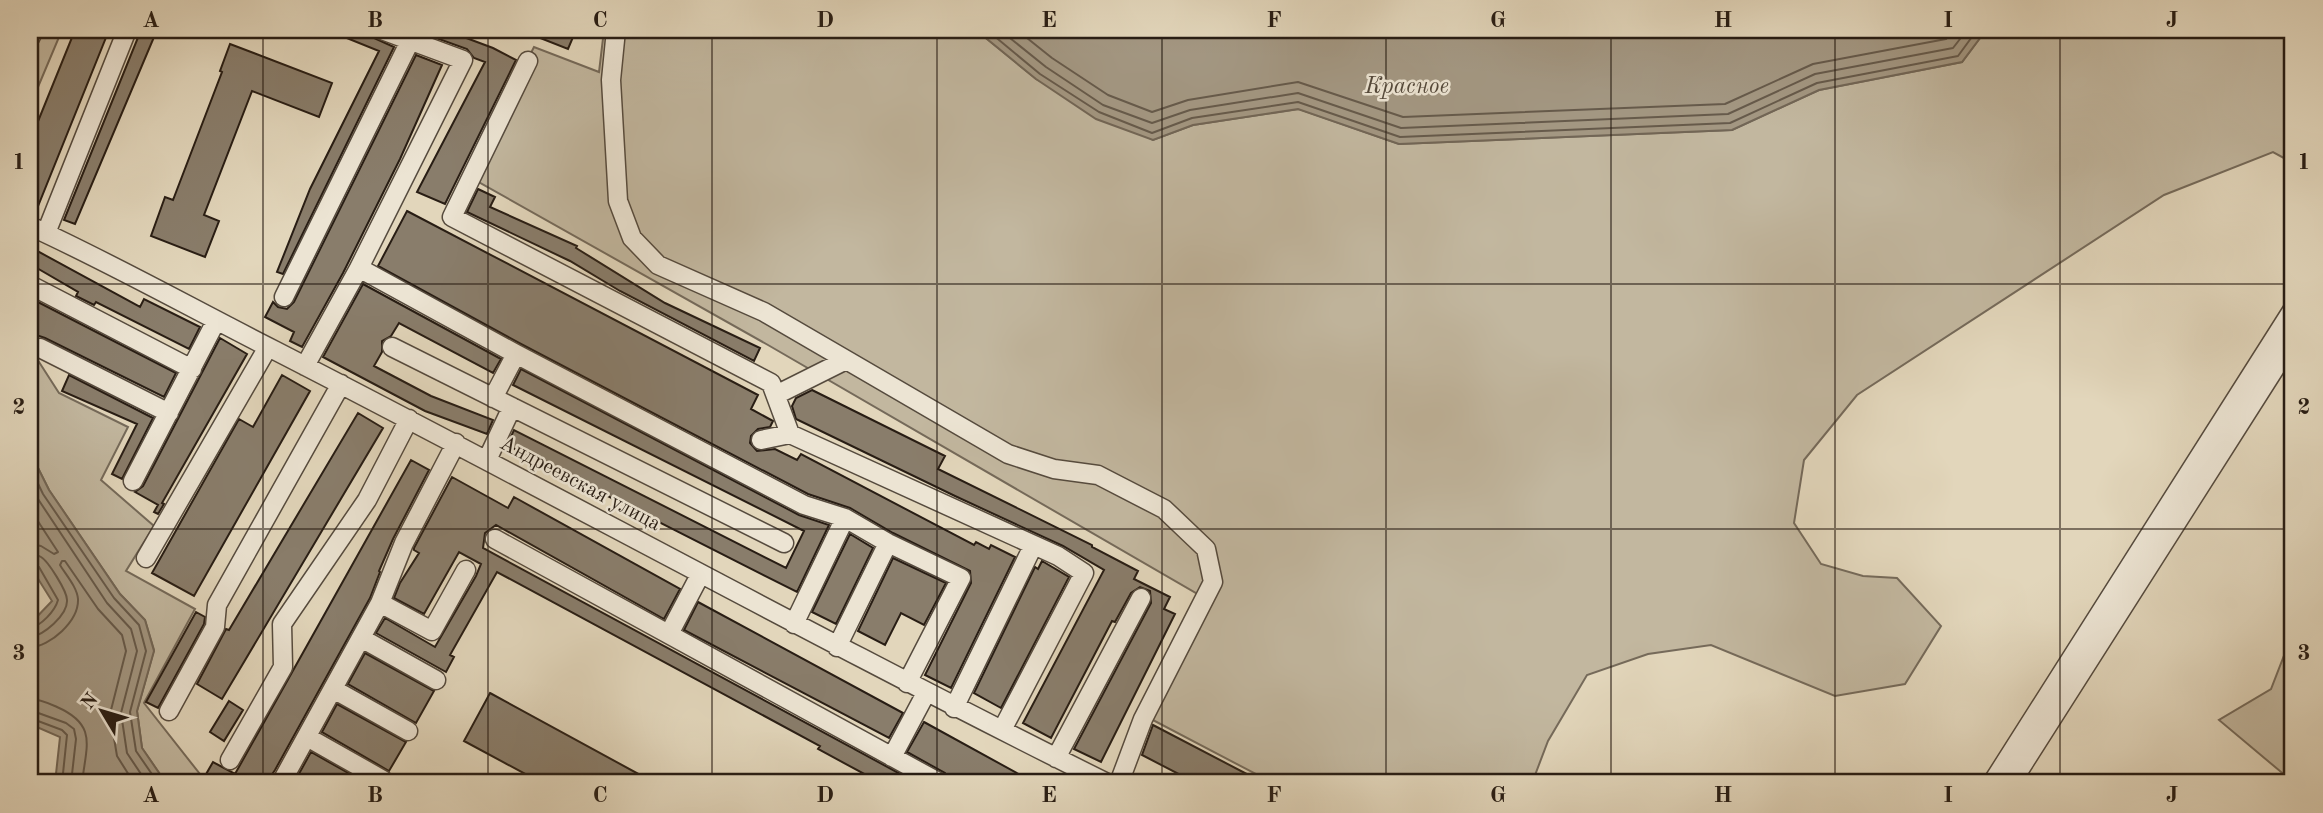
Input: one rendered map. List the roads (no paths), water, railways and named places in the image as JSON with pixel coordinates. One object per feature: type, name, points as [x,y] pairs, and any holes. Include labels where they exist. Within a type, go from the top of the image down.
[{"type":"street","points":[[30,38],[34,30]]},
{"type":"street","points":[[38,229],[127,30]]},
{"type":"street","points":[[305,366],[359,268],[463,60],[382,30]]},
{"type":"street","points":[[616,30],[611,80],[618,201],[632,238],[658,265],[764,312],[1008,454],[1054,469],[1098,475],[1164,509],[1206,548],[1213,582],[1143,719],[1119,783]]},
{"type":"street","points":[[284,297],[410,41]]},
{"type":"street","points":[[528,61],[452,218],[771,383],[790,434]]},
{"type":"street","name":"Андреевская улица","points":[[38,229],[456,443],[954,708],[1108,783]]},
{"type":"street","points":[[359,268],[516,354],[804,505],[845,518],[888,544],[961,578],[907,683]]},
{"type":"street","points":[[34,288],[192,369]]},
{"type":"street","points":[[1992,783],[2293,309]]},
{"type":"street","points":[[133,481],[216,321]]},
{"type":"street","points":[[2011,783],[2293,340]]},
{"type":"street","points":[[146,558],[268,347]]},
{"type":"street","points":[[392,347],[784,543]]},
{"type":"street","points":[[40,348],[169,413]]},
{"type":"street","points":[[494,398],[516,354]]},
{"type":"street","points":[[776,396],[846,360]]},
{"type":"street","points":[[169,710],[215,627],[217,605],[341,384]]},
{"type":"street","points":[[487,460],[512,407]]},
{"type":"street","points":[[230,760],[283,667],[282,624],[366,500],[409,419]]},
{"type":"street","points":[[761,440],[790,434],[1058,556],[1084,573],[1002,730]]},
{"type":"street","points":[[282,783],[380,603],[404,543],[456,443]]},
{"type":"street","points":[[794,624],[845,518]]},
{"type":"street","points":[[495,539],[940,783]]},
{"type":"street","points":[[837,646],[888,544]]},
{"type":"street","points":[[954,708],[1033,546]]},
{"type":"street","points":[[380,603],[432,631],[467,570]]},
{"type":"street","points":[[669,634],[700,575]]},
{"type":"street","points":[[1056,758],[1141,598]]},
{"type":"street","points":[[361,638],[436,680]]},
{"type":"street","points":[[333,689],[408,731]]},
{"type":"street","points":[[892,757],[926,693]]},
{"type":"street","points":[[307,737],[383,780]]},
{"type":"water","name":"Красное","points":[[976,30],[1986,30],[1962,62],[1819,90],[1732,130],[1399,144],[1298,109],[1193,125],[1153,140],[1096,119],[1036,79]]},
{"type":"water","points":[[30,452],[49,490],[120,594],[145,620],[154,651],[137,711],[142,748],[166,783],[55,783],[60,737],[30,724],[30,624],[52,601],[30,566]]}]
